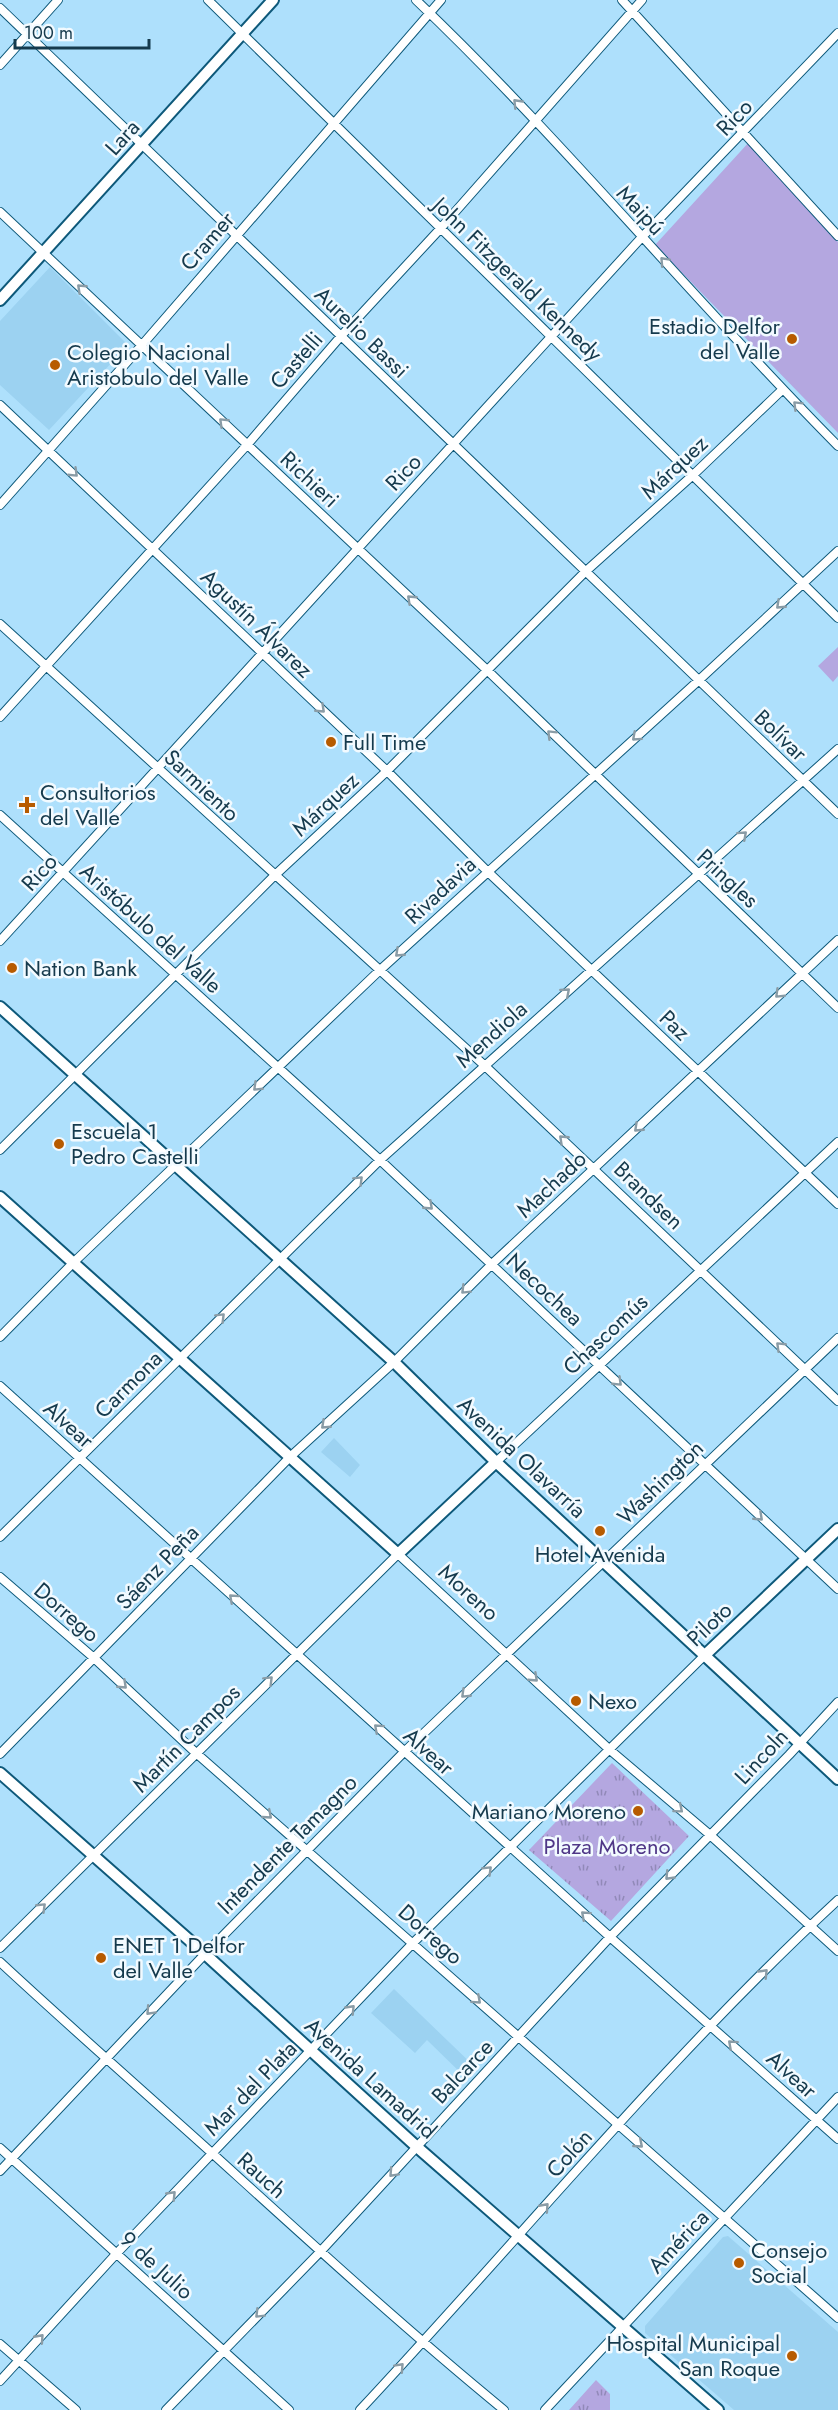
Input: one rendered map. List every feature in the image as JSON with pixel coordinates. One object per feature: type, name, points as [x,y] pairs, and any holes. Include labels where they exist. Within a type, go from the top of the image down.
[{"type":"main road","name":"Lara","points":[[0,300],[273,0]]},
{"type":"main road","name":"Avenida Olavarría","points":[[0,1007],[394,1362],[496,1462],[838,1779]]},
{"type":"main road","name":"Moreno","points":[[0,1197],[398,1554]]},
{"type":"main road","name":"Chascomús","points":[[398,1554],[496,1462]]},
{"type":"main road","name":"Piloto","points":[[705,1655],[838,1528]]},
{"type":"main road","name":"Avenida Lamadrid","points":[[0,1773],[205,1954],[417,2147],[718,2410]]},
{"type":"street","points":[[0,65],[58,0]]},
{"type":"street","name":"John Fitzgerald Kennedy","points":[[208,0],[241,35],[838,618]]},
{"type":"street","name":"Maipú","points":[[416,0],[536,122],[782,390],[838,446]]},
{"type":"street","name":"Cramer","points":[[0,505],[441,0]]},
{"type":"street","points":[[622,0],[838,236]]},
{"type":"street","name":"Castelli","points":[[0,717],[247,445],[341,336],[441,229],[642,0]]},
{"type":"street","name":"Aurelio Bassi","points":[[0,8],[698,681]]},
{"type":"street","name":"Rico","points":[[0,941],[642,237],[838,34]]},
{"type":"street","name":"Richieri","points":[[0,212],[488,671],[593,775]]},
{"type":"street","name":"Márquez","points":[[0,1150],[274,876],[387,771],[585,572],[693,475],[782,390]]},
{"type":"street","name":"Agustín Álvarez","points":[[0,405],[387,771],[487,871]]},
{"type":"street","name":"Rivadavia","points":[[0,1337],[74,1262],[379,971],[838,551]]},
{"type":"street","name":"Sarmiento","points":[[0,624],[379,971]]},
{"type":"street","name":"Bolívar","points":[[698,681],[838,814]]},
{"type":"street","name":"Mendiola","points":[[180,1359],[380,1160],[838,749]]},
{"type":"street","name":"Pringles","points":[[593,775],[838,1008]]},
{"type":"street","name":"Aristóbulo del Valle","points":[[0,815],[277,1068]]},
{"type":"street","name":"Paz","points":[[487,871],[838,1204]]},
{"type":"street","name":"Machado","points":[[290,1457],[394,1362],[492,1264],[838,940]]},
{"type":"street","name":"Brandsen","points":[[379,971],[595,1168],[838,1401]]},
{"type":"street","name":"Necochea","points":[[277,1068],[492,1264],[838,1589]]},
{"type":"street","name":"Chascomús","points":[[496,1462],[838,1142]]},
{"type":"street","name":"Washington","points":[[507,1653],[838,1338]]},
{"type":"street","name":"Carmona","points":[[0,1538],[180,1359]]},
{"type":"street","name":"Alvear","points":[[0,1386],[404,1752],[838,2139]]},
{"type":"street","name":"Sáenz Peña","points":[[0,1754],[290,1457]]},
{"type":"street","name":"Moreno","points":[[398,1554],[610,1750],[710,1834],[838,1951]]},
{"type":"street","name":"Martín Campos","points":[[0,1948],[398,1554]]},
{"type":"street","name":"Dorrego","points":[[0,1578],[838,2318]]},
{"type":"street","name":"Intendente Tamagno","points":[[0,2171],[205,1954],[404,1752],[507,1653]]},
{"type":"street","name":"Piloto","points":[[610,1750],[705,1655]]},
{"type":"street","name":"Lincoln","points":[[710,1834],[838,1702]]},
{"type":"street","name":"Mar del Plata","points":[[0,2381],[117,2253],[413,1943],[610,1750]]},
{"type":"street","name":"Balcarce","points":[[166,2410],[320,2252],[610,1937],[710,1834]]},
{"type":"street","name":"Colón","points":[[360,2410],[618,2126],[712,2026],[838,1899]]},
{"type":"street","name":"Rauch","points":[[0,1962],[105,2060],[320,2252],[423,2343],[504,2410]]},
{"type":"street","name":"América","points":[[544,2410],[838,2097]]},
{"type":"street","name":"9 de Julio","points":[[0,2148],[289,2410]]},
{"type":"street","points":[[0,2344],[76,2410]]},
{"type":"shaded area","name":"Colegio Nacional Aristobulo del Valle","points":[[50,267],[128,345],[49,430],[0,385],[0,321]]},
{"type":"shaded area","points":[[334,1438],[360,1465],[350,1477],[321,1452]]},
{"type":"shaded area","points":[[394,1989],[477,2069],[467,2079],[427,2040],[415,2053],[371,2013]]},
{"type":"shaded area","points":[[728,2236],[838,2332],[838,2410],[734,2410],[645,2333],[645,2326],[723,2237]]},
{"type":"green space","name":"Estadio Delfor del Valle","points":[[750,141],[838,242],[838,433],[655,245]]},
{"type":"green space","points":[[838,647],[838,676],[833,682],[818,666]]},
{"type":"green space","name":"Plaza Moreno","points":[[612,1763],[689,1836],[611,1921],[529,1850]]},
{"type":"green space","points":[[596,2380],[610,2394],[610,2410],[569,2410]]},
{"type":"place","name":"Estadio Delfor del Valle","points":[[792,339]]},
{"type":"place","name":"Colegio Nacional Aristobulo del Valle","points":[[55,365]]},
{"type":"place","name":"Full Time","points":[[331,742]]},
{"type":"place","name":"Consultorios del Valle","points":[[27,805]]},
{"type":"place","name":"Nation Bank","points":[[12,968]]},
{"type":"place","name":"Escuela 1 Pedro Castelli","points":[[59,1144]]},
{"type":"place","name":"Hotel Avenida","points":[[600,1531]]},
{"type":"place","name":"Nexo","points":[[576,1701]]},
{"type":"place","name":"Mariano Moreno","points":[[638,1811]]},
{"type":"place","name":"ENET 1 Delfor del Valle","points":[[101,1958]]},
{"type":"place","name":"Consejo Social","points":[[739,2263]]},
{"type":"place","name":"Hospital Municipal San Roque","points":[[792,2356]]}]
